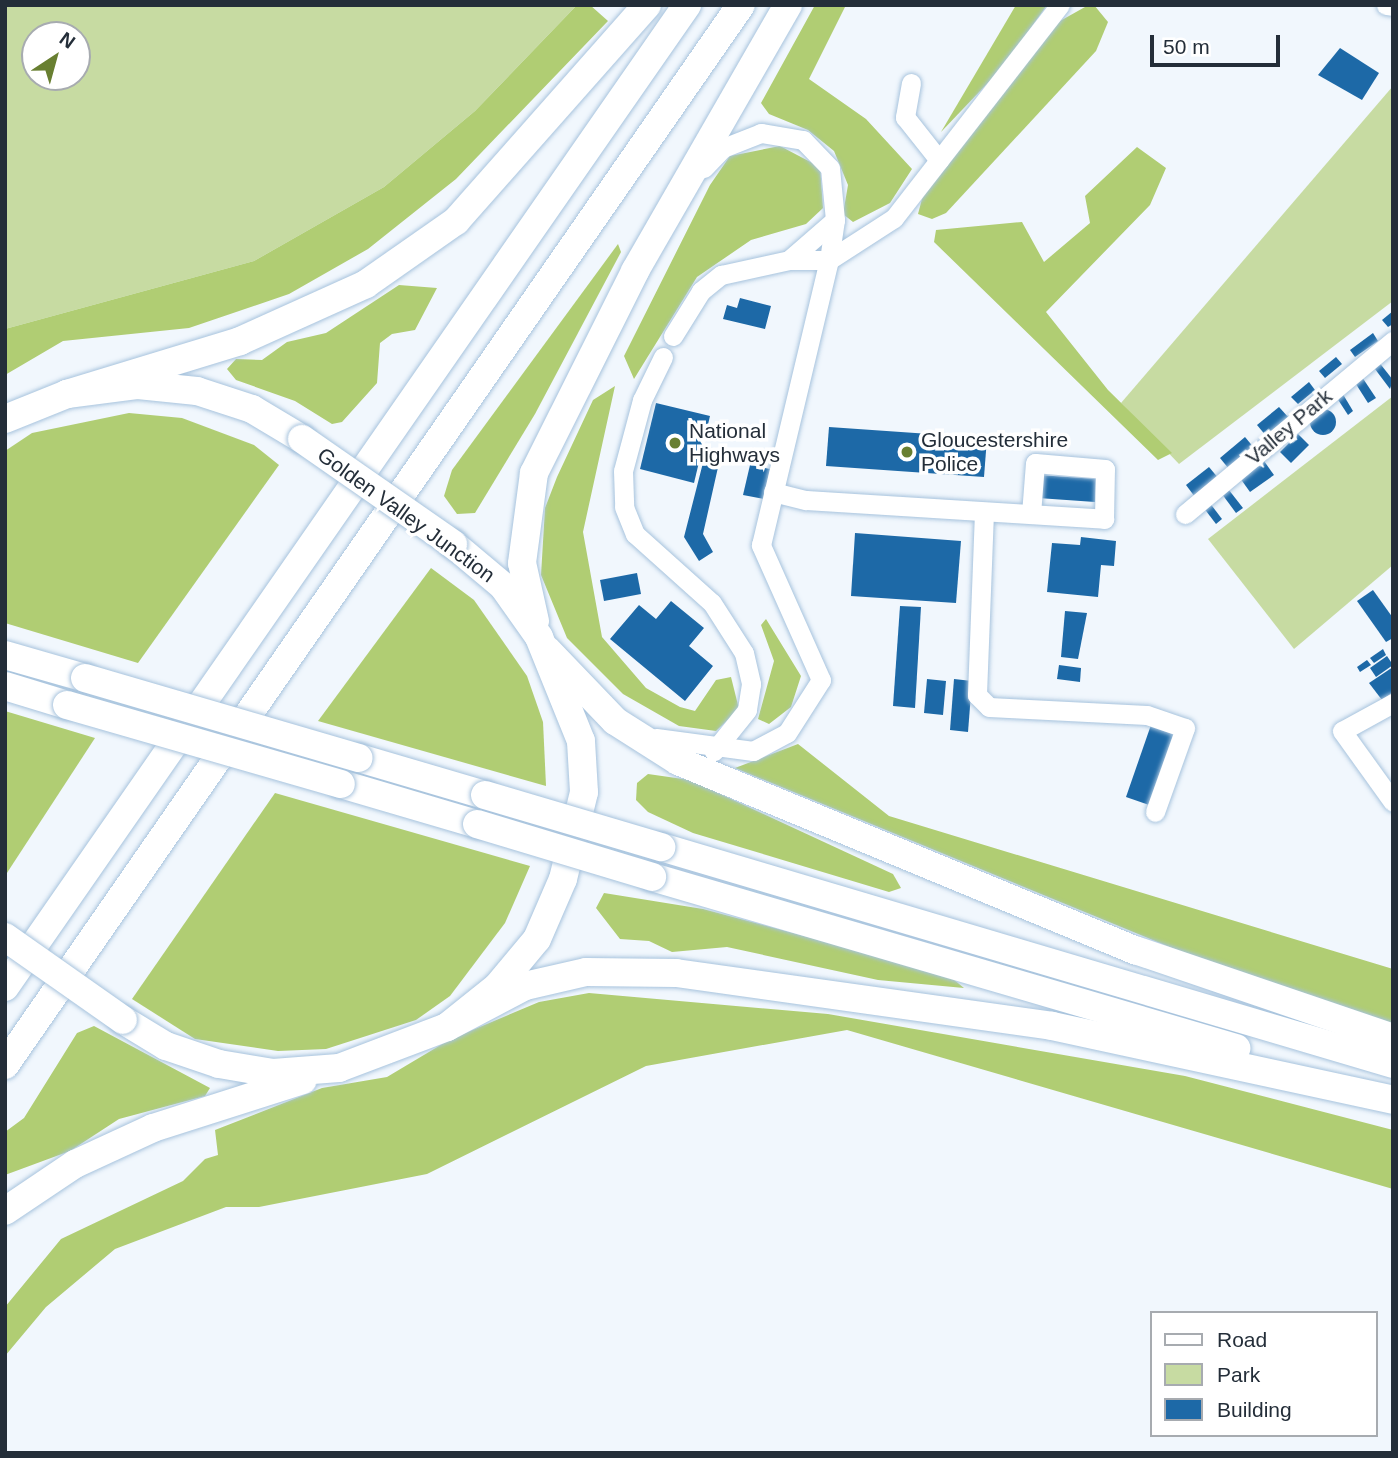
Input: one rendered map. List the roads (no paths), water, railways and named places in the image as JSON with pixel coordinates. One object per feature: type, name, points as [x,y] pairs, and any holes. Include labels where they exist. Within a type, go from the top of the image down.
[{"type":"highway","points":[[67,394],[240,341],[366,284],[456,220],[647,5]]},
{"type":"highway","points":[[5,986],[687,5]]},
{"type":"highway","points":[[5,1065],[741,5]]},
{"type":"highway","points":[[788,5],[681,191],[556,419],[534,473],[522,563],[543,643],[615,721],[678,761],[844,835],[1135,950],[1393,1038]]},
{"type":"highway","name":"Golden Valley Junction","points":[[5,419],[67,394],[138,385],[197,391],[252,409],[302,439],[453,544],[503,586],[543,643],[581,741],[584,792],[563,879],[537,939],[497,987],[447,1027],[339,1068],[273,1073],[219,1064],[166,1046],[123,1020],[5,937]]},
{"type":"highway","points":[[5,655],[1393,1064]]},
{"type":"highway","points":[[5,686],[1393,1094]]},
{"type":"highway","points":[[447,1027],[525,986],[586,972],[676,973],[1052,1026],[1393,1100]]},
{"type":"highway","points":[[5,1211],[75,1164],[153,1128],[339,1068]]},
{"type":"street","points":[[673,336],[701,291],[721,275],[789,260],[829,260],[894,218],[1060,5]]},
{"type":"street","points":[[1386,5],[1393,6]]},
{"type":"street","points":[[911,83],[905,117],[939,160]]},
{"type":"street","points":[[615,721],[671,745],[715,751],[753,751],[787,733],[821,680],[812,654],[761,545],[829,260],[835,220],[830,168],[803,141],[761,133],[723,148],[681,191]]},
{"type":"street","points":[[789,260],[835,220]]},
{"type":"street","name":"Valley Park","points":[[1185,514],[1393,341]]},
{"type":"street","points":[[663,357],[642,400],[623,471],[624,507],[635,534],[712,603],[744,653],[751,684],[747,710],[715,751]]},
{"type":"street","points":[[773,492],[985,512],[1104,519],[1105,468],[1035,463],[1031,514]]},
{"type":"street","points":[[985,512],[976,695],[989,708],[1147,715],[1185,728],[1155,812]]},
{"type":"street","points":[[1393,703],[1342,731],[1393,802]]},
{"type":"place","name":"National Highways","points":[[675,443]]},
{"type":"place","name":"Gloucestershire Police","points":[[907,452]]}]
